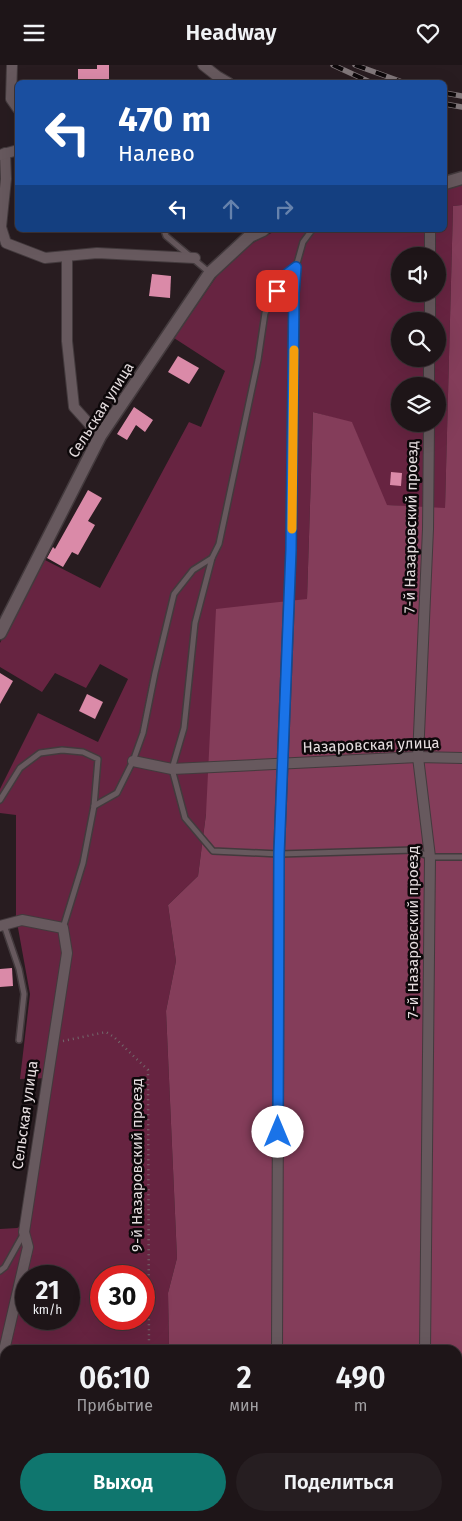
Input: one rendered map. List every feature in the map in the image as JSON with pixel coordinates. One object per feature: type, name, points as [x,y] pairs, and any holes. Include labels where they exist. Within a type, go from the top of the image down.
[{"type":"street","points":[[12,65],[11,99],[15,105]]},
{"type":"street","points":[[203,65],[224,80]]},
{"type":"street","points":[[3,154],[6,179],[1,227],[6,243],[45,258],[97,253],[195,258]]},
{"type":"street","points":[[447,183],[462,179]]},
{"type":"street","name":"Сельская улица","points":[[0,633],[100,436],[210,273],[250,236],[259,232]]},
{"type":"street","points":[[430,232],[430,247]]},
{"type":"street","points":[[67,256],[67,341],[74,407],[100,436]]},
{"type":"street","points":[[278,1345],[279,854],[291,550],[294,293],[296,267]]},
{"type":"street","name":"7-й Назаровский проезд","points":[[425,1345],[430,857],[418,757],[428,529],[429,432]]},
{"type":"street","name":"Назаровская улица","points":[[133,761],[172,769],[418,757],[462,758]]},
{"type":"street","points":[[2,926],[22,920],[63,928]]},
{"type":"street","name":"Сельская улица","points":[[5,1345],[28,1247],[24,1232],[67,953],[63,928]]},
{"type":"lane","points":[[165,232],[166,236],[195,258],[210,273]]},
{"type":"lane","points":[[310,232],[303,242],[296,267],[288,273],[265,313],[258,360],[219,544],[212,557],[195,623],[184,729],[172,769],[185,818],[213,851],[279,854],[414,850],[430,857],[462,857]]},
{"type":"lane","points":[[94,806],[117,793],[133,761],[143,733],[174,594],[193,570],[212,557]]},
{"type":"lane","points":[[0,800],[20,768],[40,753],[62,750],[82,752],[98,759],[94,806],[83,863],[63,928]]},
{"type":"lane","points":[[2,926],[18,969],[24,994],[19,1040]]},
{"type":"lane","points":[[0,1271],[5,1267],[24,1232]]},
{"type":"path","name":"9-й Назаровский проезд","points":[[52,1044],[106,1032],[114,1037],[148,1070],[149,1345]]},
{"type":"shaded area","points":[[462,184],[462,205],[453,206],[445,509],[386,505],[352,423],[313,412],[307,599],[206,814],[198,876],[168,905],[176,961],[166,1011],[177,1258],[168,1293],[169,1345],[0,1345],[0,1229],[17,1228],[31,1222],[51,1078],[20,1079],[30,994],[16,917],[16,815],[0,813],[0,789],[38,713],[98,742],[128,679],[100,664],[86,688],[55,673],[42,692],[0,667],[0,643],[43,559],[100,588],[189,422],[201,427],[225,371],[174,338],[219,273],[247,246],[273,232],[447,232],[447,187]]},
{"type":"shaded area","points":[[462,205],[462,1345],[169,1345],[168,1293],[177,1258],[166,1011],[176,961],[168,905],[198,876],[206,814],[216,609],[307,599],[313,412],[352,422],[387,505],[445,508],[453,206]]},
{"type":"building","points":[[97,65],[109,65],[109,80],[78,80],[78,69],[97,69]]},
{"type":"building","points":[[152,274],[171,276],[170,298],[149,296]]},
{"type":"building","points":[[178,356],[199,368],[189,384],[168,372]]},
{"type":"building","points":[[134,407],[153,420],[145,432],[136,425],[127,440],[117,434]]},
{"type":"building","points":[[391,472],[402,473],[401,486],[390,485]]},
{"type":"building","points":[[88,490],[102,498],[88,521],[95,525],[78,555],[72,552],[63,567],[47,558],[53,547],[55,549]]},
{"type":"building","points":[[0,673],[13,681],[0,704]]},
{"type":"building","points":[[87,694],[103,702],[95,719],[79,711]]},
{"type":"building","points":[[12,968],[13,986],[0,987],[0,969]]},
{"type":"railway","points":[[333,65],[366,80]]},
{"type":"railway","points":[[355,65],[397,80]]},
{"type":"railway","points":[[447,93],[462,96]]},
{"type":"railway","points":[[447,104],[462,107]]},
{"type":"slow traffic","points":[[292,529],[294,350]]},
{"type":"route","points":[[277,291],[288,273],[296,267],[294,293],[291,550],[279,854],[278,1132]]}]
